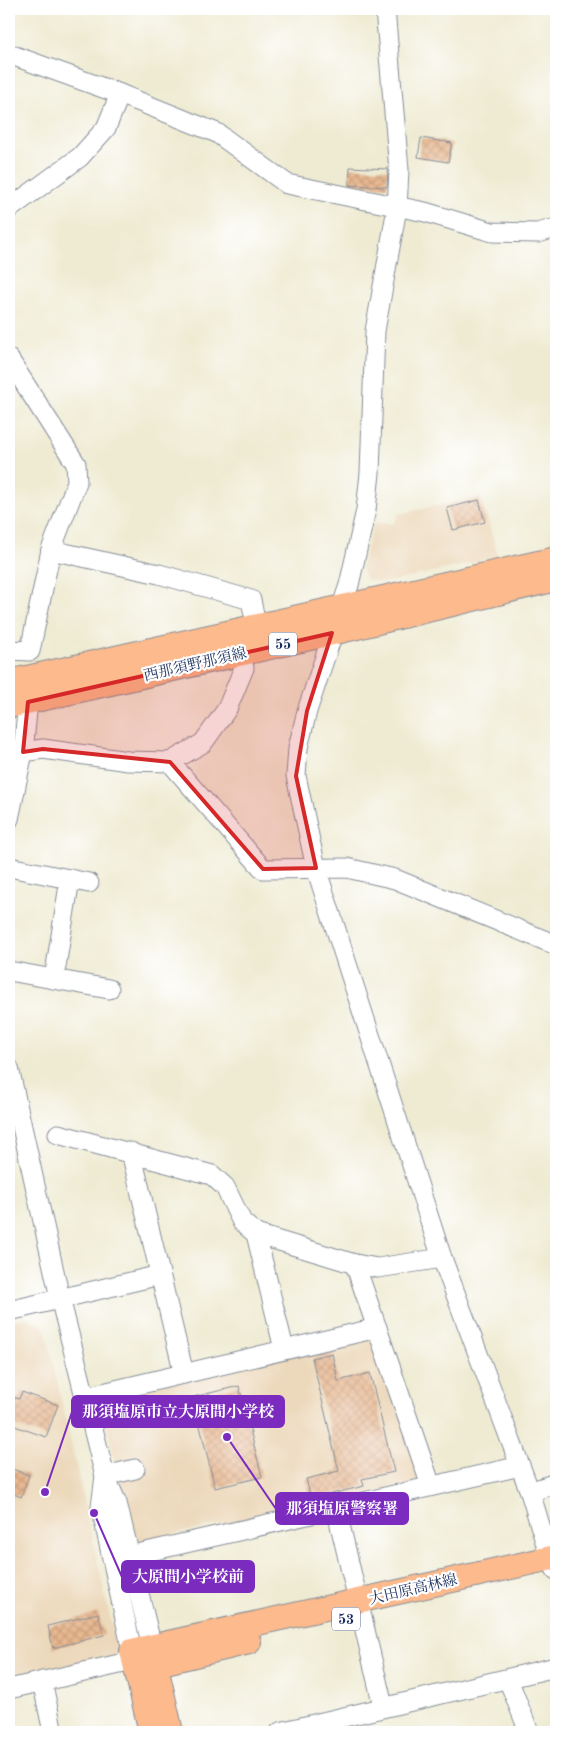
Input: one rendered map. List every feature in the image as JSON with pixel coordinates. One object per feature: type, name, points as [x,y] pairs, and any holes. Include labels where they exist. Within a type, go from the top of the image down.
[{"type":"main road","name":"西那須野那須線","points":[[9,682],[556,559]]},
{"type":"main road","name":"西那須野那須線","points":[[18,704],[332,633],[556,579]]},
{"type":"main road","name":"大田原高林線","points":[[144,1658],[555,1564]]},
{"type":"main road","points":[[144,1658],[151,1732]]},
{"type":"main road","points":[[144,1658],[170,1732]]},
{"type":"street","points":[[385,9],[399,170],[397,208],[375,331],[370,473],[366,510],[348,585],[307,711],[298,748],[296,776],[316,868],[442,1258],[555,1564]]},
{"type":"street","points":[[9,54],[120,94],[216,133],[287,184],[397,208],[425,212],[492,232],[538,233],[556,228]]},
{"type":"street","points":[[9,209],[80,157],[106,128],[120,94]]},
{"type":"street","points":[[9,359],[76,464],[77,482],[51,550],[30,651],[9,650]]},
{"type":"street","points":[[51,550],[159,574],[251,600],[256,625]]},
{"type":"street","points":[[23,752],[42,749],[128,761],[170,762],[203,743],[227,709],[244,668],[242,653]]},
{"type":"street","points":[[9,819],[23,752],[18,704]]},
{"type":"street","points":[[170,762],[263,869],[347,868],[395,880],[556,945]]},
{"type":"street","points":[[9,867],[89,883]]},
{"type":"street","points":[[54,979],[70,880]]},
{"type":"street","points":[[9,971],[109,989]]},
{"type":"street","points":[[9,1068],[60,1298],[105,1476],[116,1503],[129,1556],[144,1658]]},
{"type":"street","points":[[58,1134],[212,1174],[225,1187],[242,1222],[256,1234],[355,1264],[378,1268],[442,1258]]},
{"type":"street","points":[[131,1152],[184,1374]]},
{"type":"street","points":[[256,1234],[284,1350]]},
{"type":"street","points":[[355,1264],[431,1486]]},
{"type":"street","points":[[9,1311],[160,1275]]},
{"type":"street","points":[[86,1397],[377,1328]]},
{"type":"street","points":[[129,1556],[520,1466]]},
{"type":"street","points":[[105,1476],[135,1469]]},
{"type":"street","points":[[105,1476],[102,1507],[144,1658]]},
{"type":"street","points":[[530,1492],[556,1483]]},
{"type":"street","points":[[336,1508],[383,1706]]},
{"type":"street","points":[[9,1689],[144,1658]]},
{"type":"street","points":[[280,1732],[383,1706],[556,1667]]},
{"type":"street","points":[[508,1679],[529,1732]]},
{"type":"street","points":[[42,1681],[53,1732]]},
{"type":"highlighted area","points":[[332,633],[307,711],[296,776],[316,868],[263,869],[170,762],[43,749],[23,752],[28,702]]},
{"type":"shaded area","points":[[481,496],[498,557],[385,583],[365,579],[361,566],[374,523],[394,523],[399,514]]},
{"type":"shaded area","points":[[28,1317],[45,1328],[119,1657],[9,1681],[9,1321]]},
{"type":"shaded area","points":[[370,1334],[424,1481],[133,1543],[101,1399]]},
{"type":"building","points":[[421,138],[452,143],[448,162],[418,157]]},
{"type":"building","points":[[350,167],[388,169],[387,187],[349,185]]},
{"type":"building","points":[[479,500],[485,522],[453,530],[447,508]]},
{"type":"building","points":[[332,1353],[338,1381],[370,1373],[394,1472],[362,1479],[364,1486],[311,1499],[306,1479],[339,1471],[312,1358]]},
{"type":"building","points":[[239,1386],[262,1477],[215,1488],[193,1397]]},
{"type":"building","points":[[22,1392],[58,1405],[46,1437],[9,1424],[9,1396],[19,1399]]},
{"type":"building","points":[[9,1468],[29,1475],[21,1497],[9,1492]]},
{"type":"building","points":[[98,1613],[104,1635],[53,1648],[48,1626]]},
{"type":"place","name":"那須塩原警察署","points":[[227,1437]]},
{"type":"place","name":"那須塩原市立大原間小学校","points":[[45,1492]]},
{"type":"place","name":"大原間小学校前","points":[[94,1513]]}]
